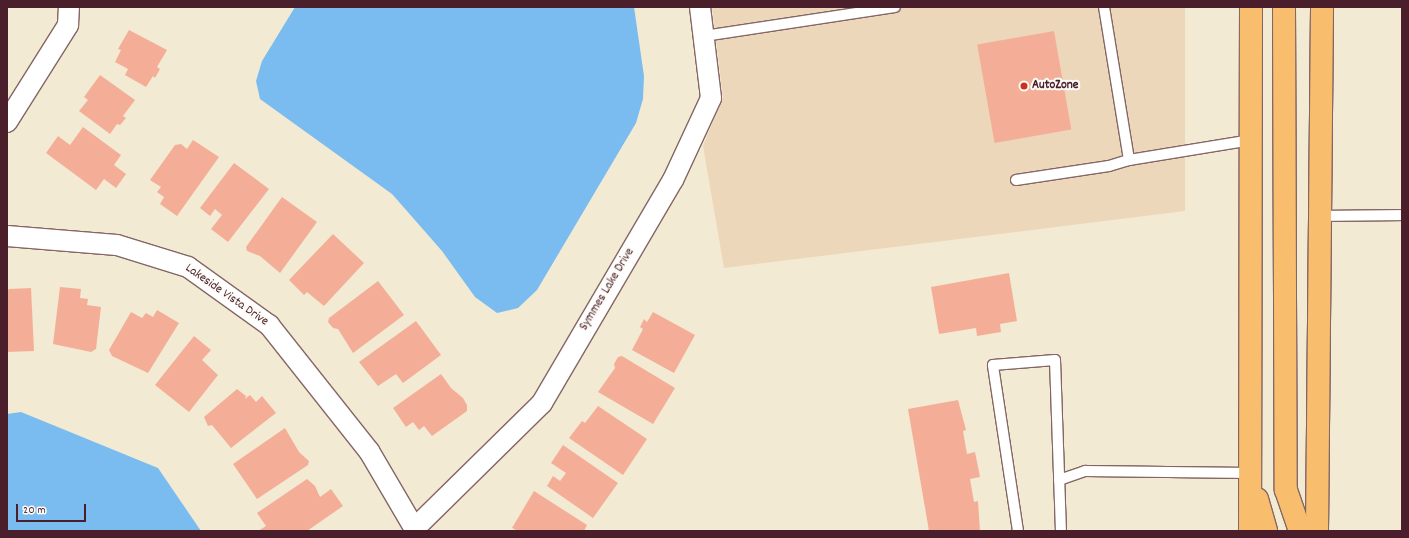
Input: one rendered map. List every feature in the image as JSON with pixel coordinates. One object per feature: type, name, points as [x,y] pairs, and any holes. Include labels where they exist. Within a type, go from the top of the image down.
[{"type":"main road","points":[[1250,531],[1251,7]]},
{"type":"main road","points":[[1284,7],[1286,490],[1300,531]]},
{"type":"main road","points":[[1317,531],[1322,7]]},
{"type":"main road","points":[[1250,473],[1266,531]]},
{"type":"street","points":[[7,122],[68,25],[69,7]]},
{"type":"street","name":"Symmes Lake Drive","points":[[415,530],[542,403],[673,180],[711,98],[700,7]]},
{"type":"street","name":"Lakeside Vista Drive","points":[[7,236],[118,244],[188,266],[269,325],[369,452],[415,530]]},
{"type":"lane","points":[[704,36],[895,7]]},
{"type":"lane","points":[[1104,7],[1129,160]]},
{"type":"lane","points":[[1016,180],[1109,166],[1129,160],[1251,140]]},
{"type":"lane","points":[[1321,216],[1402,215]]},
{"type":"lane","points":[[1018,531],[993,365],[1055,360],[1061,531]]},
{"type":"lane","points":[[1059,480],[1085,470],[1250,473]]},
{"type":"shaded area","points":[[712,7],[1185,7],[1185,211],[724,268],[703,146],[723,97]]},
{"type":"water","points":[[295,7],[634,7],[644,76],[643,99],[636,123],[537,290],[518,308],[497,313],[475,297],[442,251],[392,194],[260,99],[256,81],[262,61]]},
{"type":"water","points":[[21,412],[158,468],[201,531],[7,531],[7,414]]},
{"type":"building","points":[[129,30],[167,50],[157,67],[160,69],[155,78],[153,76],[146,87],[125,75],[128,69],[115,62],[121,50],[118,49]]},
{"type":"building","name":"AutoZone","points":[[1054,31],[1071,129],[995,143],[977,45]]},
{"type":"building","points":[[100,75],[135,100],[123,116],[126,118],[120,125],[117,124],[110,134],[79,111],[88,100],[84,97]]},
{"type":"building","points":[[83,127],[121,155],[114,165],[126,174],[116,188],[104,179],[96,190],[46,153],[58,136],[70,145]]},
{"type":"building","points":[[193,140],[219,157],[177,216],[160,204],[164,197],[157,192],[161,187],[150,180],[175,145],[181,144],[187,149]]},
{"type":"building","points":[[234,163],[269,189],[228,242],[211,229],[222,215],[215,209],[210,216],[200,208]]},
{"type":"building","points":[[282,197],[317,222],[280,273],[260,256],[247,251],[246,247]]},
{"type":"building","points":[[333,234],[364,263],[324,306],[307,292],[304,295],[289,280]]},
{"type":"building","points":[[1009,273],[1017,321],[1000,324],[1001,332],[977,336],[976,328],[939,334],[931,287]]},
{"type":"building","points":[[378,281],[404,315],[353,353],[338,329],[333,328],[328,322],[329,318]]},
{"type":"building","points":[[60,287],[81,289],[80,298],[88,299],[87,305],[101,307],[96,349],[91,352],[53,344]]},
{"type":"building","points":[[31,288],[34,351],[7,352],[7,292],[9,289]]},
{"type":"building","points":[[157,310],[179,323],[148,373],[112,356],[109,350],[131,312],[142,318],[146,313],[153,317]]},
{"type":"building","points":[[653,312],[695,335],[674,373],[632,350],[643,329],[640,327],[644,319],[647,322]]},
{"type":"building","points":[[416,321],[441,355],[403,383],[396,374],[378,386],[359,362]]},
{"type":"building","points":[[194,336],[211,350],[202,360],[218,375],[189,412],[155,385]]},
{"type":"building","points":[[622,356],[675,388],[653,424],[598,392],[615,368],[614,364],[618,357]]},
{"type":"building","points":[[441,374],[451,388],[463,398],[467,405],[467,411],[432,436],[424,426],[419,430],[413,422],[406,427],[393,408]]},
{"type":"building","points":[[237,389],[246,396],[245,399],[250,395],[256,402],[262,396],[276,413],[231,448],[212,425],[208,426],[204,417]]},
{"type":"building","points":[[958,400],[966,430],[963,431],[967,454],[975,452],[980,477],[970,479],[974,502],[978,501],[980,531],[929,531],[908,409]]},
{"type":"building","points":[[598,406],[647,439],[623,475],[569,438],[582,421],[585,423]]},
{"type":"building","points":[[285,428],[299,452],[309,461],[308,465],[257,499],[233,464]]},
{"type":"building","points":[[563,445],[618,483],[593,518],[547,486],[553,476],[560,481],[566,473],[551,463]]},
{"type":"building","points":[[307,479],[315,486],[320,497],[331,489],[343,506],[307,531],[258,531],[266,526],[257,513]]},
{"type":"building","points":[[534,491],[587,525],[584,531],[518,531],[512,528]]},
{"type":"place","name":"AutoZone","points":[[1024,86]]}]
